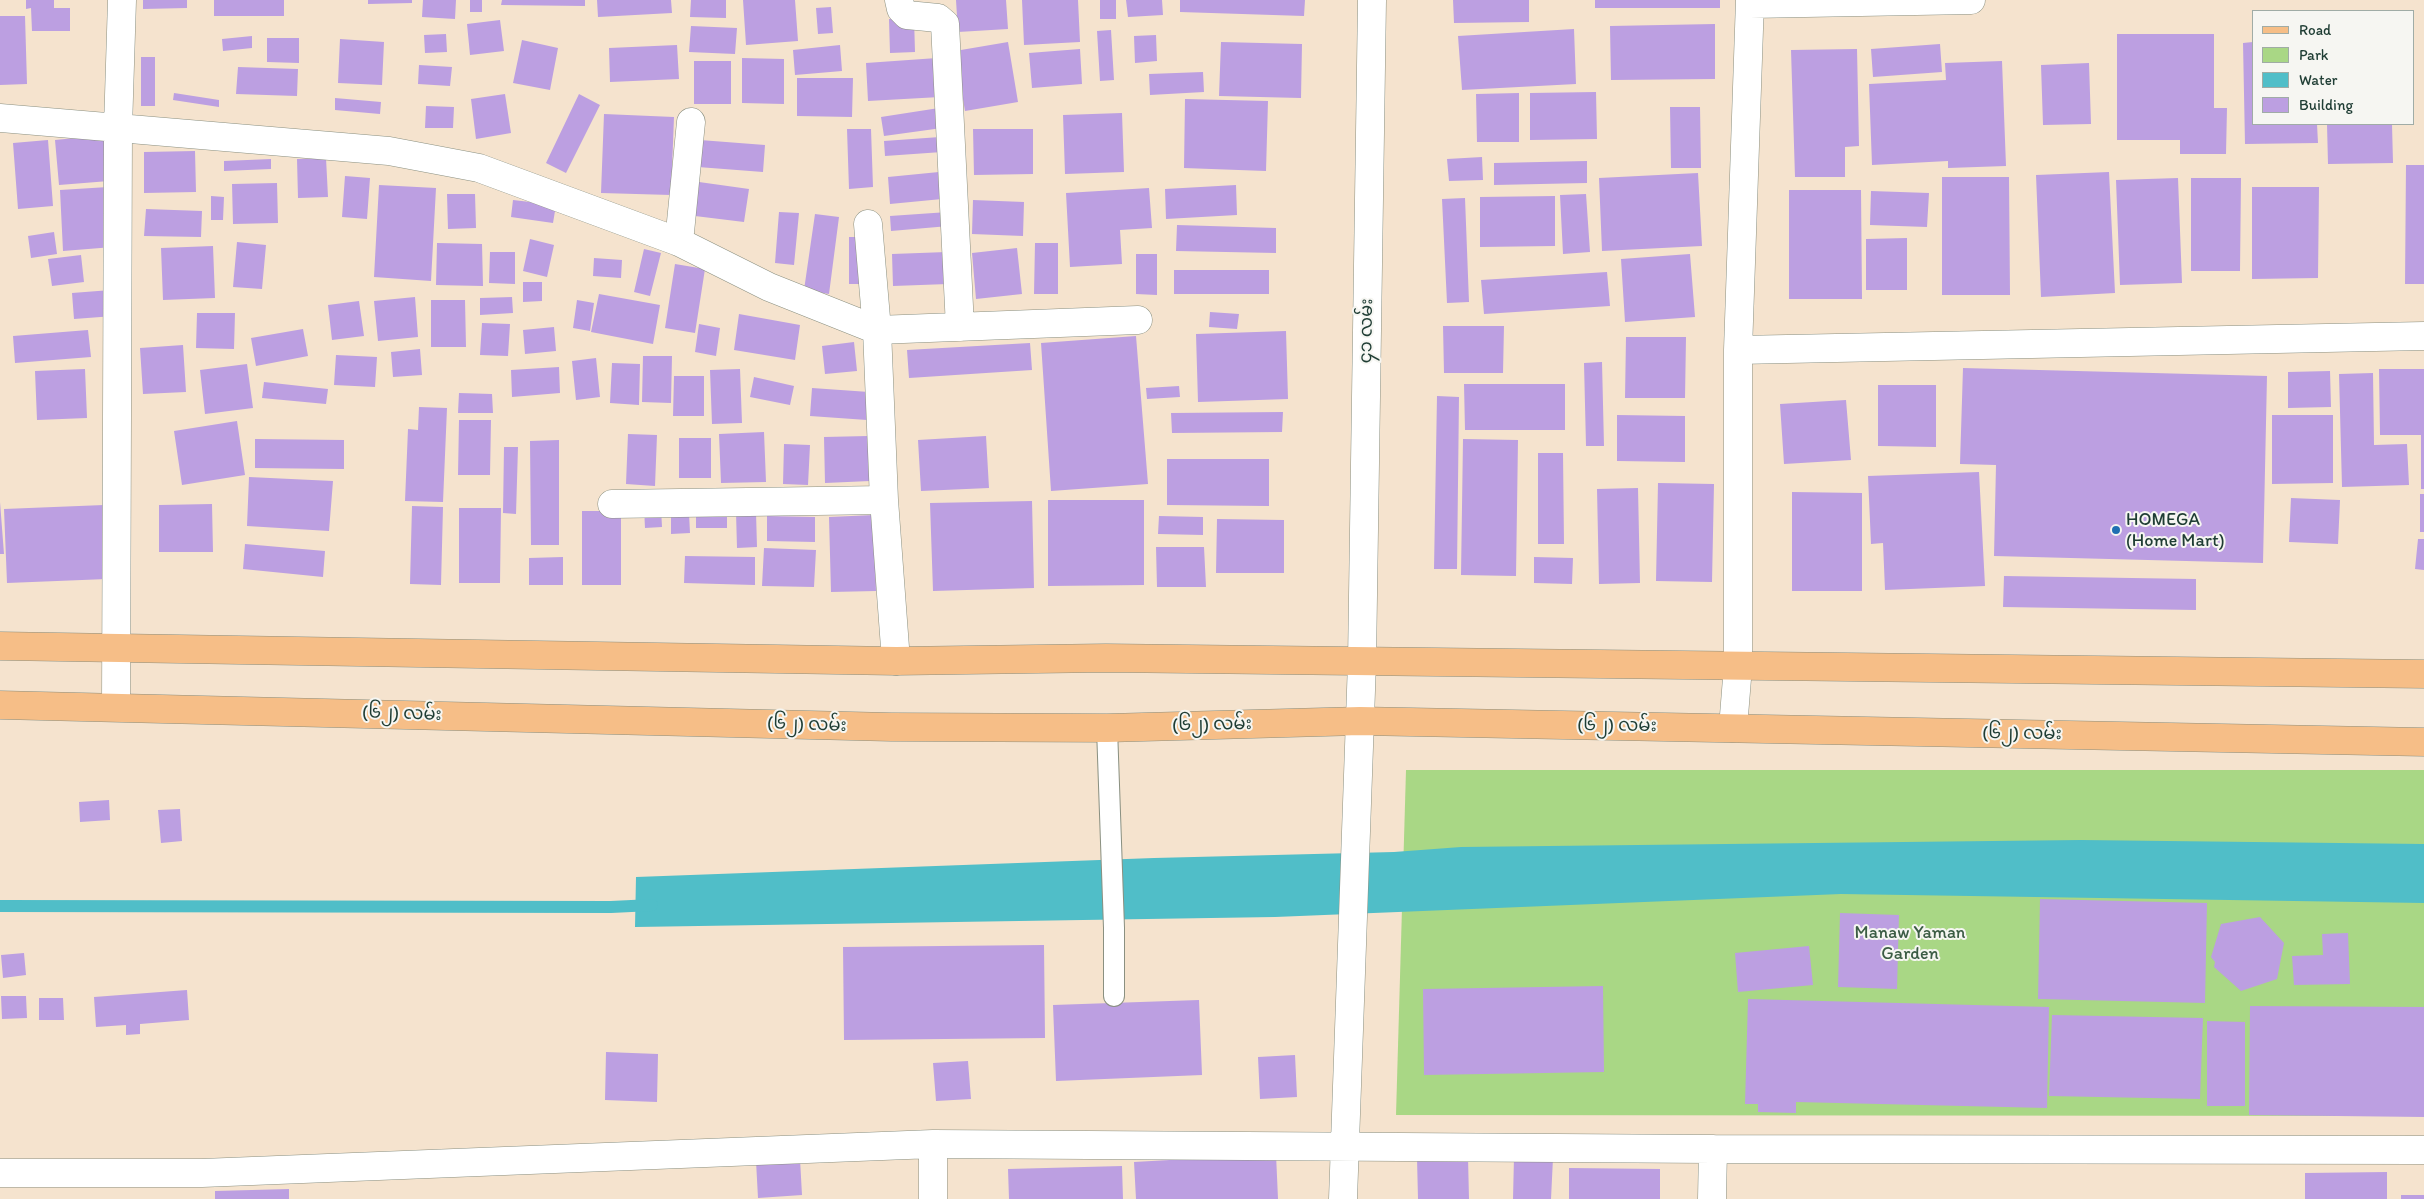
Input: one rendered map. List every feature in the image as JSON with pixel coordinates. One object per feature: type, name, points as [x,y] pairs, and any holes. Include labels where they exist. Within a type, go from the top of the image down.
[{"type":"main road","points":[[0,646],[116,646],[896,660],[1106,658],[2424,674]]},
{"type":"main road","name":"(၆၂) လမ်း","points":[[0,705],[891,727],[1107,728],[1360,721],[2424,742]]},
{"type":"street","points":[[116,707],[118,128],[122,0]]},
{"type":"street","points":[[899,0],[901,9],[907,15],[938,18],[945,24],[960,327]]},
{"type":"street","name":"၄၁ လမ်း","points":[[1343,1199],[1354,845],[1362,662],[1372,0]]},
{"type":"street","points":[[1733,728],[1738,666],[1738,350],[1750,2],[1971,0]]},
{"type":"street","points":[[0,118],[389,151],[479,168],[679,242],[769,287],[877,330],[1138,320]]},
{"type":"street","points":[[679,242],[691,122]]},
{"type":"street","points":[[868,224],[877,330],[884,500],[896,660]]},
{"type":"street","points":[[1738,350],[2424,336]]},
{"type":"street","points":[[612,504],[884,500]]},
{"type":"street","points":[[933,1144],[933,1199]]},
{"type":"street","points":[[0,1173],[202,1173],[933,1144],[1713,1149],[2424,1150]]},
{"type":"street","points":[[1712,1199],[1713,1149]]},
{"type":"lane","points":[[1107,728],[1114,928],[1114,996]]},
{"type":"green space","name":"Manaw Yaman Garden","points":[[1406,770],[2424,770],[2424,1116],[1396,1115]]},
{"type":"water","points":[[2081,840],[2424,844],[2424,903],[1841,894],[1275,917],[635,927],[636,877],[1154,858],[1394,852],[1461,847]]},
{"type":"building","points":[[26,0],[54,0],[54,8],[70,8],[70,31],[32,31],[31,8],[26,9]]},
{"type":"building","points":[[143,0],[187,0],[187,8],[143,9]]},
{"type":"building","points":[[214,0],[284,0],[284,16],[214,16]]},
{"type":"building","points":[[368,0],[412,0],[412,3],[368,4]]},
{"type":"building","points":[[423,0],[456,0],[455,19],[422,17]]},
{"type":"building","points":[[470,0],[482,0],[482,12],[470,12]]},
{"type":"building","points":[[502,0],[585,0],[585,6],[501,5]]},
{"type":"building","points":[[597,0],[671,0],[672,13],[598,17]]},
{"type":"building","points":[[691,0],[726,0],[726,18],[690,17]]},
{"type":"building","points":[[743,0],[795,0],[798,41],[746,45]]},
{"type":"building","points":[[956,0],[1006,0],[1008,29],[958,32]]},
{"type":"building","points":[[1022,0],[1078,0],[1080,42],[1024,45]]},
{"type":"building","points":[[1100,0],[1116,0],[1116,19],[1100,19]]},
{"type":"building","points":[[1126,0],[1162,0],[1163,15],[1128,17]]},
{"type":"building","points":[[1180,0],[1305,0],[1304,16],[1180,12]]},
{"type":"building","points":[[1453,0],[1529,0],[1529,22],[1454,23]]},
{"type":"building","points":[[1595,0],[1720,0],[1720,8],[1595,8]]},
{"type":"building","points":[[831,7],[833,33],[818,34],[816,8]]},
{"type":"building","points":[[0,16],[25,16],[27,84],[0,85]]},
{"type":"building","points":[[914,18],[915,52],[890,53],[889,19]]},
{"type":"building","points":[[500,20],[504,51],[470,55],[467,24]]},
{"type":"building","points":[[1715,24],[1715,79],[1611,80],[1610,26]]},
{"type":"building","points":[[691,26],[737,28],[735,54],[689,52]]},
{"type":"building","points":[[1574,29],[1576,84],[1462,90],[1458,36]]},
{"type":"building","points":[[1111,30],[1114,80],[1100,81],[1097,31]]},
{"type":"building","points":[[446,34],[447,52],[425,53],[424,35]]},
{"type":"building","points":[[2117,34],[2214,34],[2214,108],[2227,108],[2226,154],[2180,154],[2180,140],[2117,140]]},
{"type":"building","points":[[1156,35],[1157,61],[1135,63],[1134,36]]},
{"type":"building","points":[[252,36],[252,48],[223,51],[222,39]]},
{"type":"building","points":[[267,38],[299,38],[299,63],[267,62]]},
{"type":"building","points":[[340,39],[384,42],[382,85],[338,83]]},
{"type":"building","points":[[522,40],[558,48],[550,90],[513,83]]},
{"type":"building","points":[[1008,42],[1018,102],[965,111],[955,51]]},
{"type":"building","points":[[1221,42],[1302,44],[1301,98],[1219,96]]},
{"type":"building","points":[[2252,42],[2252,125],[2317,125],[2318,143],[2245,144],[2243,43]]},
{"type":"building","points":[[1940,44],[1942,72],[1873,77],[1871,49]]},
{"type":"building","points":[[677,45],[679,79],[610,82],[609,48]]},
{"type":"building","points":[[840,45],[842,71],[795,75],[793,50]]},
{"type":"building","points":[[1080,49],[1082,84],[1032,88],[1029,53]]},
{"type":"building","points":[[1857,49],[1859,146],[1845,147],[1845,177],[1795,177],[1791,50]]},
{"type":"building","points":[[141,57],[155,57],[155,106],[141,106]]},
{"type":"building","points":[[742,58],[784,59],[784,104],[742,103]]},
{"type":"building","points":[[937,58],[940,97],[868,101],[866,63]]},
{"type":"building","points":[[694,61],[731,61],[731,104],[694,104]]},
{"type":"building","points":[[2002,61],[2006,166],[1948,168],[1948,161],[1872,165],[1869,84],[1946,80],[1945,63]]},
{"type":"building","points":[[2089,63],[2091,124],[2043,125],[2041,65]]},
{"type":"building","points":[[419,65],[452,67],[450,86],[418,84]]},
{"type":"building","points":[[238,67],[298,69],[297,96],[236,94]]},
{"type":"building","points":[[1203,72],[1204,92],[1150,95],[1149,74]]},
{"type":"building","points":[[797,78],[853,78],[852,117],[797,116]]},
{"type":"building","points":[[1596,92],[1597,139],[1530,140],[1530,93]]},
{"type":"building","points":[[174,93],[219,100],[219,107],[173,100]]},
{"type":"building","points":[[1519,93],[1519,142],[1477,142],[1476,94]]},
{"type":"building","points":[[505,94],[511,133],[476,139],[471,99]]},
{"type":"building","points":[[579,94],[600,105],[566,173],[546,163]]},
{"type":"building","points":[[335,98],[381,102],[380,114],[335,110]]},
{"type":"building","points":[[1185,99],[1268,101],[1266,171],[1184,168]]},
{"type":"building","points":[[426,106],[454,107],[453,128],[425,128]]},
{"type":"building","points":[[1670,107],[1700,107],[1701,168],[1671,168]]},
{"type":"building","points":[[939,108],[942,128],[884,136],[881,117]]},
{"type":"building","points":[[1122,113],[1124,172],[1065,174],[1063,115]]},
{"type":"building","points":[[604,114],[674,117],[671,195],[601,193]]},
{"type":"building","points":[[2327,125],[2392,125],[2393,163],[2328,164]]},
{"type":"building","points":[[847,129],[871,129],[873,187],[849,189]]},
{"type":"building","points":[[973,129],[1033,129],[1033,174],[974,175]]},
{"type":"building","points":[[105,135],[109,181],[59,185],[55,140]]},
{"type":"building","points":[[940,137],[942,152],[885,156],[884,141]]},
{"type":"building","points":[[48,140],[53,206],[18,209],[13,143]]},
{"type":"building","points":[[700,140],[765,145],[763,172],[698,167]]},
{"type":"building","points":[[195,151],[196,192],[144,193],[144,152]]},
{"type":"building","points":[[1482,157],[1483,180],[1449,181],[1447,159]]},
{"type":"building","points":[[326,158],[328,197],[298,198],[297,159]]},
{"type":"building","points":[[271,159],[271,169],[224,171],[224,161]]},
{"type":"building","points":[[1587,161],[1587,183],[1494,185],[1494,163]]},
{"type":"building","points":[[2406,165],[2424,165],[2424,284],[2405,284]]},
{"type":"building","points":[[939,172],[942,199],[890,204],[888,177]]},
{"type":"building","points":[[2109,172],[2115,293],[2041,297],[2036,175]]},
{"type":"building","points":[[1698,173],[1702,246],[1602,251],[1599,178]]},
{"type":"building","points":[[345,176],[370,178],[367,219],[342,217]]},
{"type":"building","points":[[1942,177],[2009,177],[2010,295],[1942,295]]},
{"type":"building","points":[[2178,178],[2182,283],[2120,285],[2116,180]]},
{"type":"building","points":[[2191,178],[2241,178],[2240,271],[2191,271]]},
{"type":"building","points":[[699,182],[749,189],[744,222],[695,216]]},
{"type":"building","points":[[277,183],[278,223],[233,224],[232,184]]},
{"type":"building","points":[[379,185],[436,188],[431,281],[374,277]]},
{"type":"building","points":[[1236,185],[1237,215],[1166,219],[1165,189]]},
{"type":"building","points":[[108,187],[113,247],[63,251],[60,190]]},
{"type":"building","points":[[2252,187],[2319,187],[2318,278],[2252,279]]},
{"type":"building","points":[[1149,188],[1152,228],[1120,230],[1122,264],[1070,267],[1066,193]]},
{"type":"building","points":[[1789,190],[1861,190],[1862,299],[1789,299]]},
{"type":"building","points":[[1871,191],[1929,193],[1927,227],[1870,225]]},
{"type":"building","points":[[447,194],[475,194],[476,228],[448,229]]},
{"type":"building","points":[[1586,194],[1590,252],[1563,254],[1560,195]]},
{"type":"building","points":[[211,196],[224,197],[223,220],[211,220]]},
{"type":"building","points":[[1555,196],[1555,246],[1480,247],[1480,197]]},
{"type":"building","points":[[1465,198],[1469,302],[1447,303],[1442,199]]},
{"type":"building","points":[[513,200],[556,205],[553,223],[511,217]]},
{"type":"building","points":[[973,200],[1024,202],[1023,236],[972,234]]},
{"type":"building","points":[[146,209],[202,211],[201,237],[144,236]]},
{"type":"building","points":[[779,212],[799,213],[794,265],[775,263]]},
{"type":"building","points":[[948,212],[949,226],[891,231],[890,216]]},
{"type":"building","points":[[815,214],[839,217],[829,294],[804,290]]},
{"type":"building","points":[[1177,225],[1276,228],[1276,253],[1176,251]]},
{"type":"building","points":[[54,232],[57,254],[31,258],[28,236]]},
{"type":"building","points":[[849,237],[862,237],[862,284],[849,284]]},
{"type":"building","points":[[1907,238],[1907,290],[1866,290],[1866,239]]},
{"type":"building","points":[[530,239],[554,245],[547,277],[523,271]]},
{"type":"building","points":[[237,242],[266,245],[262,289],[233,287]]},
{"type":"building","points":[[437,243],[482,244],[483,286],[436,285]]},
{"type":"building","points":[[1035,243],[1058,243],[1058,294],[1034,294]]},
{"type":"building","points":[[213,246],[215,298],[163,300],[161,248]]},
{"type":"building","points":[[1017,248],[1022,294],[976,299],[972,253]]},
{"type":"building","points":[[644,249],[661,253],[650,296],[634,292]]},
{"type":"building","points":[[490,252],[515,252],[515,284],[489,283]]},
{"type":"building","points":[[947,252],[948,284],[893,286],[892,254]]},
{"type":"building","points":[[1136,254],[1157,254],[1157,295],[1136,294]]},
{"type":"building","points":[[1690,254],[1695,317],[1625,322],[1621,259]]},
{"type":"building","points":[[81,255],[84,282],[52,286],[48,259]]},
{"type":"building","points":[[594,258],[622,260],[621,278],[593,276]]},
{"type":"building","points":[[675,264],[705,269],[695,333],[665,328]]},
{"type":"building","points":[[1174,270],[1269,270],[1269,294],[1174,294]]},
{"type":"building","points":[[1607,272],[1610,306],[1484,314],[1481,280]]},
{"type":"building","points":[[523,282],[542,282],[542,301],[523,302]]},
{"type":"building","points":[[111,290],[114,316],[74,319],[72,293]]},
{"type":"building","points":[[599,294],[660,305],[653,344],[591,332]]},
{"type":"building","points":[[415,297],[418,337],[378,341],[374,301]]},
{"type":"building","points":[[512,297],[513,313],[480,315],[480,298]]},
{"type":"building","points":[[431,300],[465,300],[466,347],[431,347]]},
{"type":"building","points":[[577,300],[594,303],[590,331],[573,328]]},
{"type":"building","points":[[359,301],[364,336],[332,340],[328,305]]},
{"type":"building","points":[[1210,312],[1239,314],[1237,329],[1209,327]]},
{"type":"building","points":[[197,313],[235,313],[234,349],[196,348]]},
{"type":"building","points":[[739,314],[800,325],[795,360],[734,350]]},
{"type":"building","points":[[482,323],[510,324],[508,356],[480,355]]},
{"type":"building","points":[[699,324],[720,328],[716,356],[695,352]]},
{"type":"building","points":[[1443,326],[1504,326],[1503,373],[1444,373]]},
{"type":"building","points":[[554,327],[556,351],[525,354],[523,330]]},
{"type":"building","points":[[303,329],[308,356],[256,366],[251,338]]},
{"type":"building","points":[[88,330],[91,357],[15,363],[13,336]]},
{"type":"building","points":[[1286,331],[1288,399],[1198,402],[1196,334]]},
{"type":"building","points":[[1136,336],[1148,484],[1051,491],[1041,343]]},
{"type":"building","points":[[1626,337],[1686,337],[1685,398],[1625,398]]},
{"type":"building","points":[[854,342],[857,371],[825,374],[822,346]]},
{"type":"building","points":[[1030,343],[1032,370],[909,378],[907,350]]},
{"type":"building","points":[[183,345],[186,392],[143,394],[140,348]]},
{"type":"building","points":[[420,349],[422,375],[393,377],[391,352]]},
{"type":"building","points":[[336,355],[377,357],[375,387],[334,385]]},
{"type":"building","points":[[643,356],[672,356],[671,403],[642,402]]},
{"type":"building","points":[[596,358],[600,397],[576,400],[572,361]]},
{"type":"building","points":[[1602,362],[1604,446],[1586,446],[1584,363]]},
{"type":"building","points":[[612,363],[640,364],[639,405],[610,403]]},
{"type":"building","points":[[247,364],[253,408],[205,414],[200,370]]},
{"type":"building","points":[[559,367],[560,393],[512,397],[511,370]]},
{"type":"building","points":[[1963,368],[2267,376],[2263,563],[1994,556],[1996,465],[1960,464]]},
{"type":"building","points":[[85,369],[87,418],[37,420],[35,371]]},
{"type":"building","points":[[740,369],[742,423],[712,424],[710,370]]},
{"type":"building","points":[[2379,369],[2424,369],[2424,489],[2421,489],[2421,435],[2380,435]]},
{"type":"building","points":[[2330,371],[2331,407],[2288,408],[2288,372]]},
{"type":"building","points":[[2373,373],[2374,445],[2407,444],[2409,485],[2342,487],[2339,374]]},
{"type":"building","points":[[674,376],[704,376],[704,416],[673,416]]},
{"type":"building","points":[[754,377],[794,386],[790,405],[750,397]]},
{"type":"building","points":[[264,382],[328,389],[326,404],[262,398]]},
{"type":"building","points":[[1464,384],[1565,384],[1565,430],[1465,430]]},
{"type":"building","points":[[1878,385],[1936,385],[1936,447],[1878,446]]},
{"type":"building","points":[[1179,386],[1180,397],[1147,399],[1146,388]]},
{"type":"building","points":[[812,388],[869,392],[867,420],[810,416]]},
{"type":"building","points":[[459,393],[492,394],[493,413],[458,413]]},
{"type":"building","points":[[1437,396],[1459,397],[1457,569],[1434,569]]},
{"type":"building","points":[[1846,400],[1851,460],[1784,464],[1780,404]]},
{"type":"building","points":[[419,407],[447,408],[443,502],[405,501],[408,429],[418,430]]},
{"type":"building","points":[[1283,412],[1282,432],[1172,433],[1171,413]]},
{"type":"building","points":[[1617,415],[1685,416],[1685,462],[1617,461]]},
{"type":"building","points":[[2272,415],[2333,415],[2333,483],[2272,484]]},
{"type":"building","points":[[459,420],[491,420],[490,475],[458,475]]},
{"type":"building","points":[[237,421],[245,475],[182,485],[174,431]]},
{"type":"building","points":[[764,432],[766,482],[721,483],[719,434]]},
{"type":"building","points":[[628,434],[657,435],[655,486],[626,484]]},
{"type":"building","points":[[868,436],[870,481],[825,483],[824,437]]},
{"type":"building","points":[[986,436],[989,488],[921,491],[918,440]]},
{"type":"building","points":[[679,438],[711,438],[711,478],[679,478]]},
{"type":"building","points":[[255,439],[344,440],[344,469],[255,468]]},
{"type":"building","points":[[1463,439],[1518,440],[1516,576],[1461,575]]},
{"type":"building","points":[[559,440],[559,545],[531,545],[530,441]]},
{"type":"building","points":[[784,444],[810,445],[808,485],[783,484]]},
{"type":"building","points":[[504,447],[518,447],[516,514],[503,513]]},
{"type":"building","points":[[1538,453],[1563,453],[1564,544],[1538,544]]},
{"type":"building","points":[[1167,459],[1269,459],[1269,506],[1167,505]]},
{"type":"building","points":[[1979,472],[1985,586],[1885,590],[1883,543],[1871,544],[1868,476]]},
{"type":"building","points":[[249,477],[333,481],[329,531],[247,526]]},
{"type":"building","points":[[1658,483],[1714,484],[1712,582],[1656,581]]},
{"type":"building","points":[[1638,488],[1640,583],[1599,584],[1597,489]]},
{"type":"building","points":[[1792,492],[1862,493],[1862,591],[1792,591]]},
{"type":"building","points":[[2420,494],[2424,494],[2424,532],[2420,532]]},
{"type":"building","points":[[2291,498],[2340,500],[2338,544],[2289,542]]},
{"type":"building","points":[[1048,500],[1144,500],[1144,585],[1048,586]]},
{"type":"building","points":[[1032,501],[1034,588],[933,591],[930,503]]},
{"type":"building","points":[[0,502],[4,554],[0,554]]},
{"type":"building","points":[[212,504],[213,552],[159,552],[159,505]]},
{"type":"building","points":[[104,505],[107,579],[7,583],[4,509]]},
{"type":"building","points":[[412,506],[443,507],[441,585],[410,584]]},
{"type":"building","points":[[459,508],[501,508],[500,583],[459,583]]},
{"type":"building","points":[[644,508],[661,508],[662,527],[645,528]]},
{"type":"building","points":[[582,511],[621,511],[621,585],[582,585]]},
{"type":"building","points":[[736,512],[756,512],[757,547],[737,548]]},
{"type":"building","points":[[689,513],[690,533],[671,534],[671,514]]},
{"type":"building","points":[[874,515],[876,591],[831,592],[829,517]]},
{"type":"building","points":[[696,516],[727,517],[727,528],[696,528]]},
{"type":"building","points":[[767,516],[815,517],[815,542],[767,541]]},
{"type":"building","points":[[1159,516],[1203,517],[1203,535],[1158,534]]},
{"type":"building","points":[[1217,519],[1284,520],[1284,573],[1216,573]]},
{"type":"building","points":[[2418,539],[2424,539],[2424,570],[2415,569]]},
{"type":"building","points":[[245,544],[325,551],[323,577],[243,569]]},
{"type":"building","points":[[1156,547],[1204,547],[1206,587],[1157,587]]},
{"type":"building","points":[[764,548],[816,550],[814,587],[762,586]]},
{"type":"building","points":[[685,556],[755,557],[755,585],[684,583]]},
{"type":"building","points":[[563,557],[563,585],[529,585],[529,558]]},
{"type":"building","points":[[1534,557],[1573,558],[1572,584],[1534,583]]},
{"type":"building","points":[[2004,576],[2196,579],[2196,610],[2003,607]]},
{"type":"building","points":[[109,800],[110,820],[80,822],[79,802]]},
{"type":"building","points":[[180,809],[182,841],[161,843],[158,810]]},
{"type":"building","points":[[2040,899],[2207,903],[2205,1003],[2038,999]]},
{"type":"building","points":[[1840,913],[1899,915],[1897,989],[1838,987]]},
{"type":"building","points":[[2260,917],[2284,943],[2277,979],[2241,991],[2214,967],[2215,962],[2211,957],[2221,924]]},
{"type":"building","points":[[2348,933],[2350,984],[2294,985],[2292,956],[2323,955],[2322,934]]},
{"type":"building","points":[[1044,945],[1045,1038],[844,1040],[843,947]]},
{"type":"building","points":[[1809,946],[1813,985],[1738,992],[1735,953]]},
{"type":"building","points":[[24,953],[26,975],[3,978],[1,955]]},
{"type":"building","points":[[1603,986],[1604,1072],[1424,1075],[1423,989]]},
{"type":"building","points":[[187,990],[189,1020],[140,1024],[140,1034],[126,1035],[126,1025],[96,1027],[94,997]]},
{"type":"building","points":[[1,996],[26,996],[27,1018],[2,1019]]},
{"type":"building","points":[[39,998],[63,998],[64,1020],[39,1020]]},
{"type":"building","points":[[1748,999],[2049,1007],[2047,1108],[1796,1102],[1796,1113],[1758,1112],[1758,1104],[1745,1104]]},
{"type":"building","points":[[1199,1000],[1202,1075],[1056,1081],[1053,1005]]},
{"type":"building","points":[[2250,1006],[2424,1007],[2424,1117],[2249,1115]]},
{"type":"building","points":[[2052,1015],[2203,1018],[2200,1099],[2049,1096]]},
{"type":"building","points":[[2207,1021],[2245,1022],[2245,1106],[2207,1106]]},
{"type":"building","points":[[606,1052],[658,1054],[657,1102],[605,1100]]},
{"type":"building","points":[[1295,1055],[1297,1097],[1260,1099],[1258,1057]]},
{"type":"building","points":[[968,1061],[971,1099],[936,1101],[933,1063]]},
{"type":"building","points":[[1276,1154],[1278,1199],[1136,1199],[1134,1162]]},
{"type":"building","points":[[1468,1157],[1469,1199],[1418,1199],[1417,1158]]},
{"type":"building","points":[[1514,1157],[1553,1158],[1551,1199],[1513,1199]]},
{"type":"building","points":[[800,1159],[802,1195],[758,1198],[756,1161]]},
{"type":"building","points":[[1122,1166],[1123,1199],[1009,1199],[1008,1169]]},
{"type":"building","points":[[1569,1168],[1660,1169],[1660,1199],[1569,1199]]},
{"type":"building","points":[[2387,1172],[2387,1199],[2305,1199],[2305,1173]]},
{"type":"building","points":[[289,1189],[289,1199],[215,1199],[215,1191]]},
{"type":"building","points":[[2401,1195],[2424,1195],[2424,1199],[2401,1199]]},
{"type":"waterway","points":[[0,906],[611,907],[652,905]]},
{"type":"place","name":"HOMEGA (Home Mart)","points":[[2116,530]]}]
